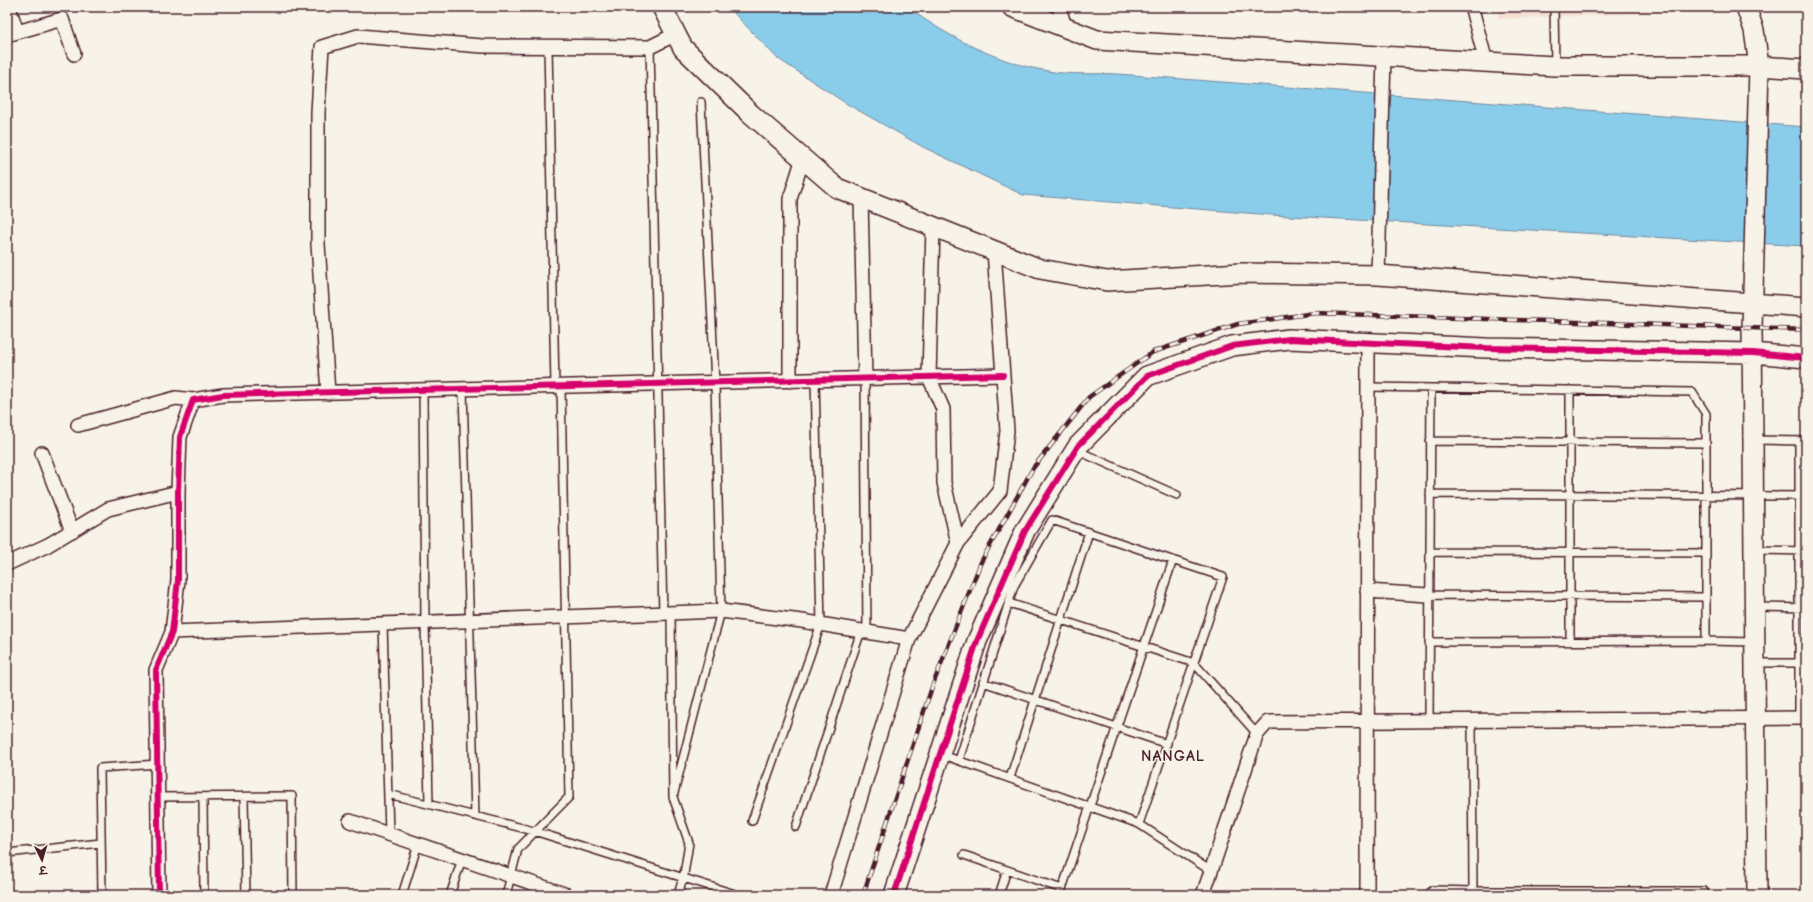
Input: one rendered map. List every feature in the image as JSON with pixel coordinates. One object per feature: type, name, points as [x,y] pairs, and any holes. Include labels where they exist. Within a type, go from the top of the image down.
[{"type":"street","points":[[9,7],[12,33],[62,19],[74,54]]},
{"type":"street","points":[[662,7],[683,48],[752,114],[837,188],[1040,269],[1107,281],[1241,273],[1378,275],[1806,306]]},
{"type":"street","points":[[1012,7],[1097,40],[1555,66],[1759,66],[1806,69]]},
{"type":"street","points":[[1059,7],[1065,27]]},
{"type":"street","points":[[1473,7],[1473,13],[1486,62]]},
{"type":"street","points":[[1746,7],[1754,30],[1759,66],[1752,303],[1757,895]]},
{"type":"street","points":[[1754,30],[1760,7]]},
{"type":"street","points":[[328,393],[318,244],[318,112],[322,47],[358,36],[482,46],[650,47],[676,34]]},
{"type":"street","points":[[1378,275],[1384,56]]},
{"type":"street","points":[[790,381],[790,199],[803,158]]},
{"type":"street","points":[[862,198],[865,379]]},
{"type":"street","points":[[933,227],[929,377],[943,409],[944,483],[958,543]]},
{"type":"street","points":[[831,895],[909,639],[958,543],[1000,491],[1006,431],[994,251]]},
{"type":"street","points":[[894,895],[977,641],[1025,531],[1075,450],[1147,376],[1232,346],[1288,339],[1486,348],[1752,354],[1806,358]]},
{"type":"street","points":[[1367,895],[1368,343]]},
{"type":"street","points":[[78,425],[176,398],[193,400],[223,395],[1002,376]]},
{"type":"street","points":[[159,895],[156,670],[172,632],[178,580],[178,492],[180,437],[193,400]]},
{"type":"street","points":[[42,453],[72,531]]},
{"type":"street","points":[[7,564],[48,545],[108,509],[178,492]]},
{"type":"street","points":[[1367,591],[1428,595]]},
{"type":"street","points":[[172,632],[721,611],[821,624],[909,639]]},
{"type":"street","points":[[1203,895],[1257,734],[1268,722],[1803,718]]},
{"type":"street","points":[[350,821],[568,895]]},
{"type":"lane","points":[[1554,7],[1555,66]]},
{"type":"lane","points":[[506,895],[518,849],[569,797],[548,47]]},
{"type":"lane","points":[[650,47],[657,384],[673,797],[689,844],[684,878],[678,895]]},
{"type":"lane","points":[[673,797],[721,611],[715,383],[701,102]]},
{"type":"lane","points":[[796,827],[864,631],[865,379]]},
{"type":"lane","points":[[752,821],[821,624],[815,380]]},
{"type":"lane","points":[[1367,387],[1692,392],[1706,414],[1706,641]]},
{"type":"lane","points":[[1429,721],[1428,595],[1430,552],[1430,388]]},
{"type":"lane","points":[[463,389],[475,816]]},
{"type":"lane","points":[[423,390],[425,622],[429,804]]},
{"type":"lane","points":[[1570,390],[1570,642]]},
{"type":"lane","points":[[1753,440],[1802,441],[1803,718]]},
{"type":"lane","points":[[1430,441],[1706,443]]},
{"type":"lane","points":[[1075,450],[1177,495]]},
{"type":"lane","points":[[1430,494],[1802,496]]},
{"type":"lane","points":[[958,760],[1014,586],[1052,520],[1223,577],[1140,824]]},
{"type":"lane","points":[[1010,778],[1089,532]]},
{"type":"lane","points":[[1754,550],[1802,550]]},
{"type":"lane","points":[[1430,552],[1706,553]]},
{"type":"lane","points":[[964,856],[1007,870],[1061,892],[1173,560]]},
{"type":"lane","points":[[1428,595],[1706,597]]},
{"type":"lane","points":[[1009,603],[1194,663],[1257,734]]},
{"type":"lane","points":[[1754,607],[1802,608]]},
{"type":"lane","points":[[383,624],[389,834]]},
{"type":"lane","points":[[1429,642],[1755,642]]},
{"type":"lane","points":[[1755,663],[1802,663]]},
{"type":"lane","points":[[983,682],[1167,744]]},
{"type":"lane","points":[[1472,721],[1474,891]]},
{"type":"lane","points":[[940,754],[1140,824],[1212,871]]},
{"type":"lane","points":[[102,895],[100,768],[158,764]]},
{"type":"lane","points":[[388,794],[534,831],[738,895]]},
{"type":"lane","points":[[244,796],[246,895]]},
{"type":"lane","points":[[158,797],[292,796],[292,895]]},
{"type":"lane","points":[[203,797],[204,895]]},
{"type":"lane","points":[[7,853],[101,843]]},
{"type":"lane","points":[[402,895],[418,844]]},
{"type":"lane","points":[[450,895],[462,859]]},
{"type":"lane","points":[[999,895],[1007,870]]},
{"type":"lane","points":[[1427,895],[1433,890],[1562,893],[1704,891],[1704,895]]},
{"type":"shaded area","points":[[1498,7],[1731,7],[1731,10],[1498,19]]},
{"type":"water","points":[[728,7],[907,7],[941,30],[959,40],[995,56],[1014,63],[1062,73],[1118,74],[1806,127],[1806,246],[1272,215],[1023,195],[923,147],[847,104],[777,58]]},
{"type":"railway","points":[[863,895],[932,687],[981,562],[1033,468],[1089,397],[1153,352],[1238,324],[1315,313],[1806,330]]},
{"type":"cycle path","points":[[894,895],[977,641],[1025,531],[1078,446],[1147,376],[1232,346],[1289,339],[1486,348],[1753,353],[1806,358]]},
{"type":"cycle path","points":[[159,895],[156,670],[172,632],[178,580],[178,492],[180,437],[193,400],[223,395],[1003,375]]},
{"type":"district","name":"NANGAL","points":[[1173,755]]}]
